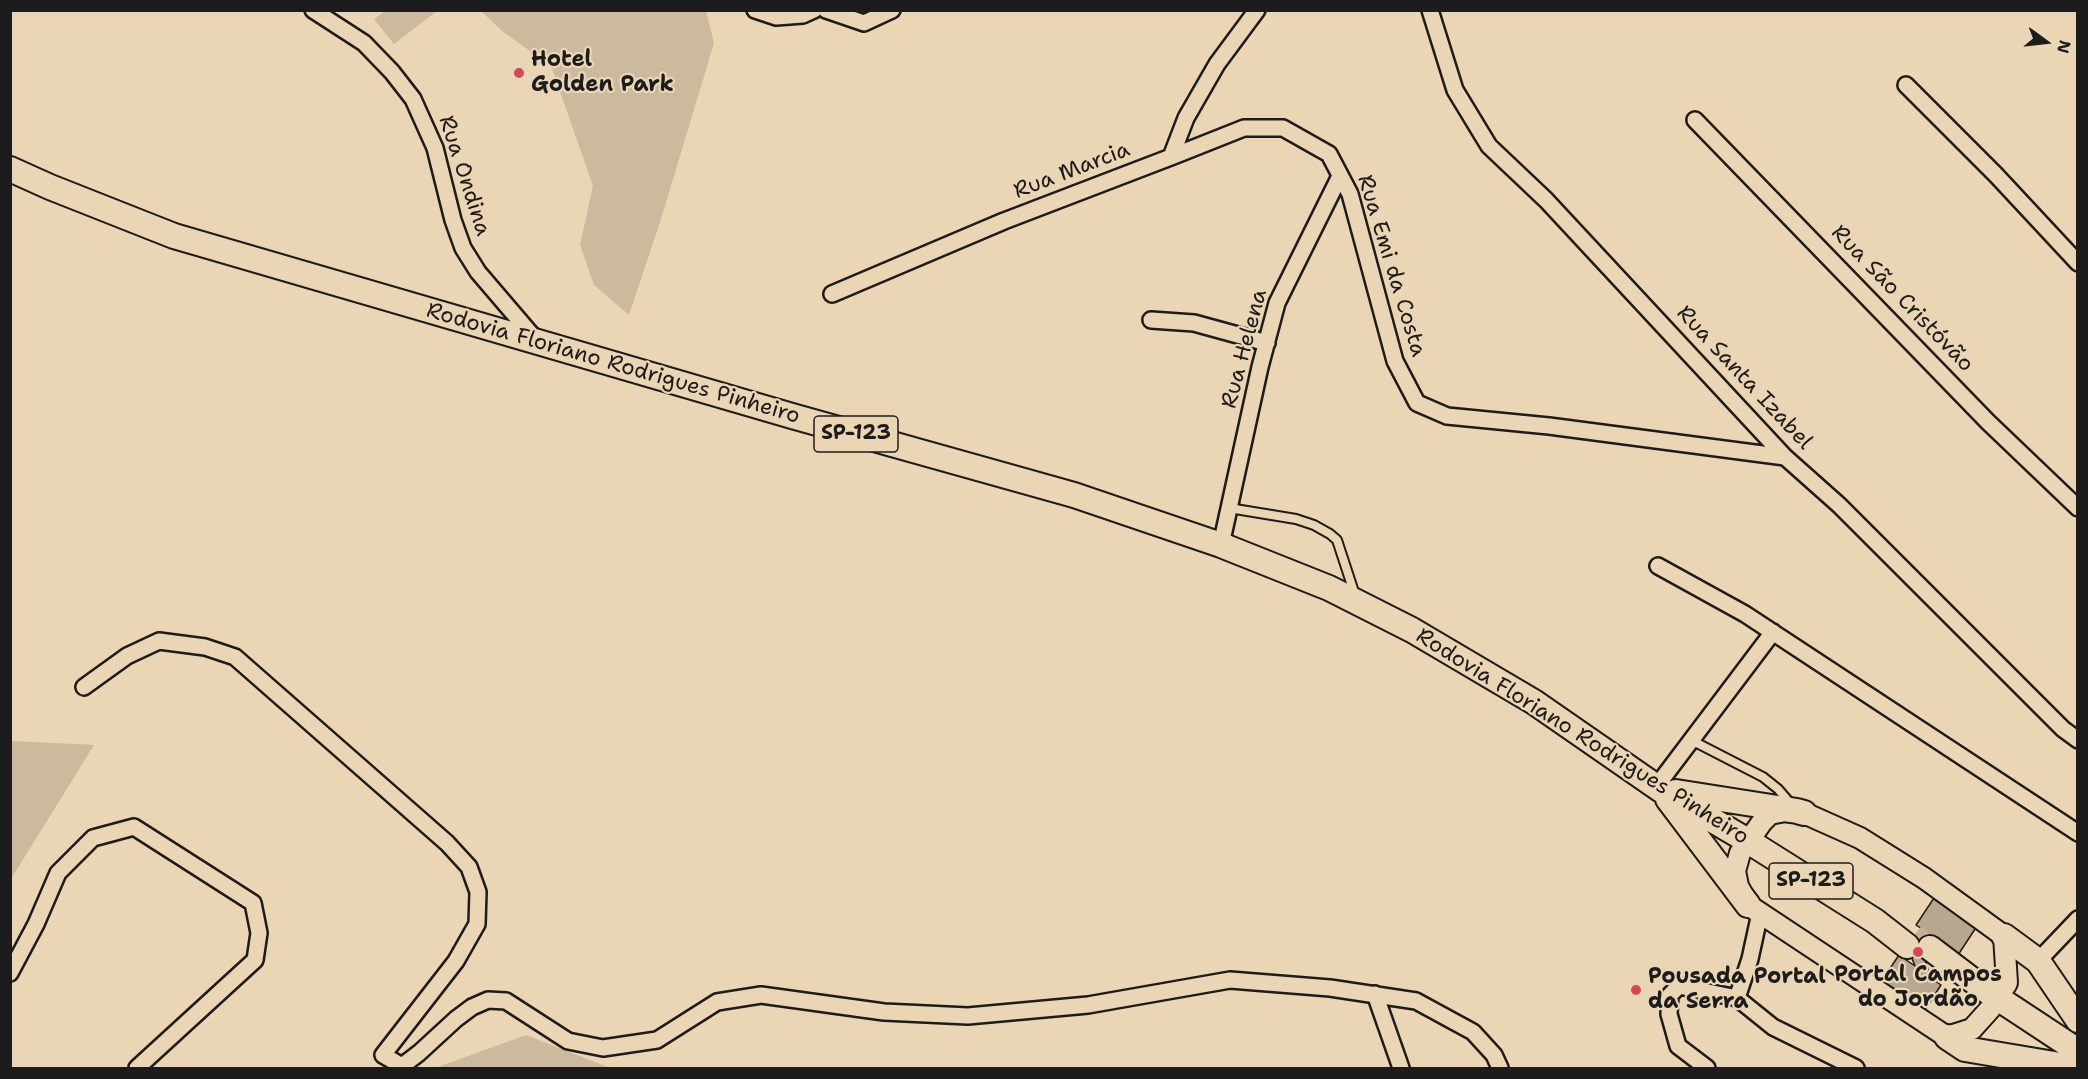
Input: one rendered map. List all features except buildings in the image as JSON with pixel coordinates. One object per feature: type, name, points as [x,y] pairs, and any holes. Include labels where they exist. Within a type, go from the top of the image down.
[{"type":"main road","name":"Rodovia Floriano Rodrigues Pinheiro","points":[[10,169],[50,188],[174,236],[1074,495],[1221,545],[1329,588],[1412,630],[1534,702],[1659,788],[1972,980],[2078,1051]]},
{"type":"main road","points":[[1659,788],[1800,812]]},
{"type":"main road","points":[[1659,788],[1754,909]]},
{"type":"main road","points":[[2004,936],[2038,961],[2078,1020]]},
{"type":"main road","points":[[1947,1037],[1965,1050],[2078,1068]]},
{"type":"street","name":"Rua Ondina","points":[[314,10],[364,43],[392,72],[413,99],[435,148],[453,220],[463,248],[478,272],[538,342]]},
{"type":"street","points":[[755,10],[776,17],[803,15],[814,10]]},
{"type":"street","points":[[826,10],[864,23],[892,10]]},
{"type":"street","points":[[1171,157],[1186,118],[1217,64],[1257,10]]},
{"type":"street","name":"Rua Santa Izabel","points":[[1430,10],[1455,90],[1489,146],[1546,200],[1785,457],[1839,504],[2054,721],[2077,738]]},
{"type":"street","points":[[1906,85],[2078,263]]},
{"type":"street","name":"Rua São Cristóvão","points":[[1695,120],[1988,422],[2078,508]]},
{"type":"street","name":"Rua Emi da Costa","points":[[1171,157],[1244,128],[1283,128],[1329,154],[1350,194],[1395,361],[1417,403],[1447,416],[1549,426],[1785,457]]},
{"type":"street","name":"Rua Marcia","points":[[832,294],[1004,221],[1171,157]]},
{"type":"street","name":"Rua Helena","points":[[1221,545],[1277,303],[1340,176]]},
{"type":"street","points":[[1151,320],[1194,323],[1267,343]]},
{"type":"street","points":[[1658,567],[1745,614],[2078,833]]},
{"type":"street","points":[[1659,788],[1691,740],[1773,632]]},
{"type":"street","points":[[84,687],[127,656],[159,641],[205,646],[235,657],[447,843],[469,867],[478,892],[477,924],[456,962],[383,1054],[402,1066],[456,1018],[488,1000],[506,1001],[568,1041],[603,1048],[657,1040],[717,1002],[761,995],[884,1012],[968,1016],[1088,1005],[1230,980],[1330,988],[1416,1001],[1473,1032],[1494,1055],[1500,1068]]},
{"type":"street","points":[[1800,812],[1860,838],[1924,878],[2004,936],[2007,983],[1972,1029],[1947,1037],[1754,909],[1738,886],[1735,871],[1740,854],[1770,813],[1800,812]]},
{"type":"street","points":[[10,973],[36,924],[58,873],[93,838],[113,832],[134,827],[253,903],[259,933],[255,960],[137,1068]]},
{"type":"street","points":[[1737,998],[1750,959],[1754,909]]},
{"type":"street","points":[[2038,961],[2078,919]]},
{"type":"street","points":[[1707,1068],[1677,1046],[1669,1014],[1670,995],[1678,986],[1737,998],[1773,1027],[1856,1068]]},
{"type":"street","points":[[1375,994],[1401,1068]]},
{"type":"lane","points":[[1229,508],[1296,519],[1330,534],[1337,540],[1357,602]]},
{"type":"lane","points":[[1691,740],[1763,777],[1800,812]]},
{"type":"shaded area","points":[[385,11],[437,11],[394,44],[374,19]]},
{"type":"shaded area","points":[[481,11],[706,11],[714,43],[661,219],[629,315],[594,285],[580,245],[593,186],[551,66],[502,31]]},
{"type":"shaded area","points":[[10,741],[94,745],[11,879]]},
{"type":"shaded area","points":[[526,1035],[610,1068],[435,1068]]},
{"type":"tunnel","points":[[1914,936],[1930,948]]},
{"type":"place","name":"Hotel Golden Park","points":[[519,73]]},
{"type":"place","name":"Portal Campos do Jordão","points":[[1918,952]]},
{"type":"place","name":"Pousada Portal da Serra","points":[[1636,990]]}]
